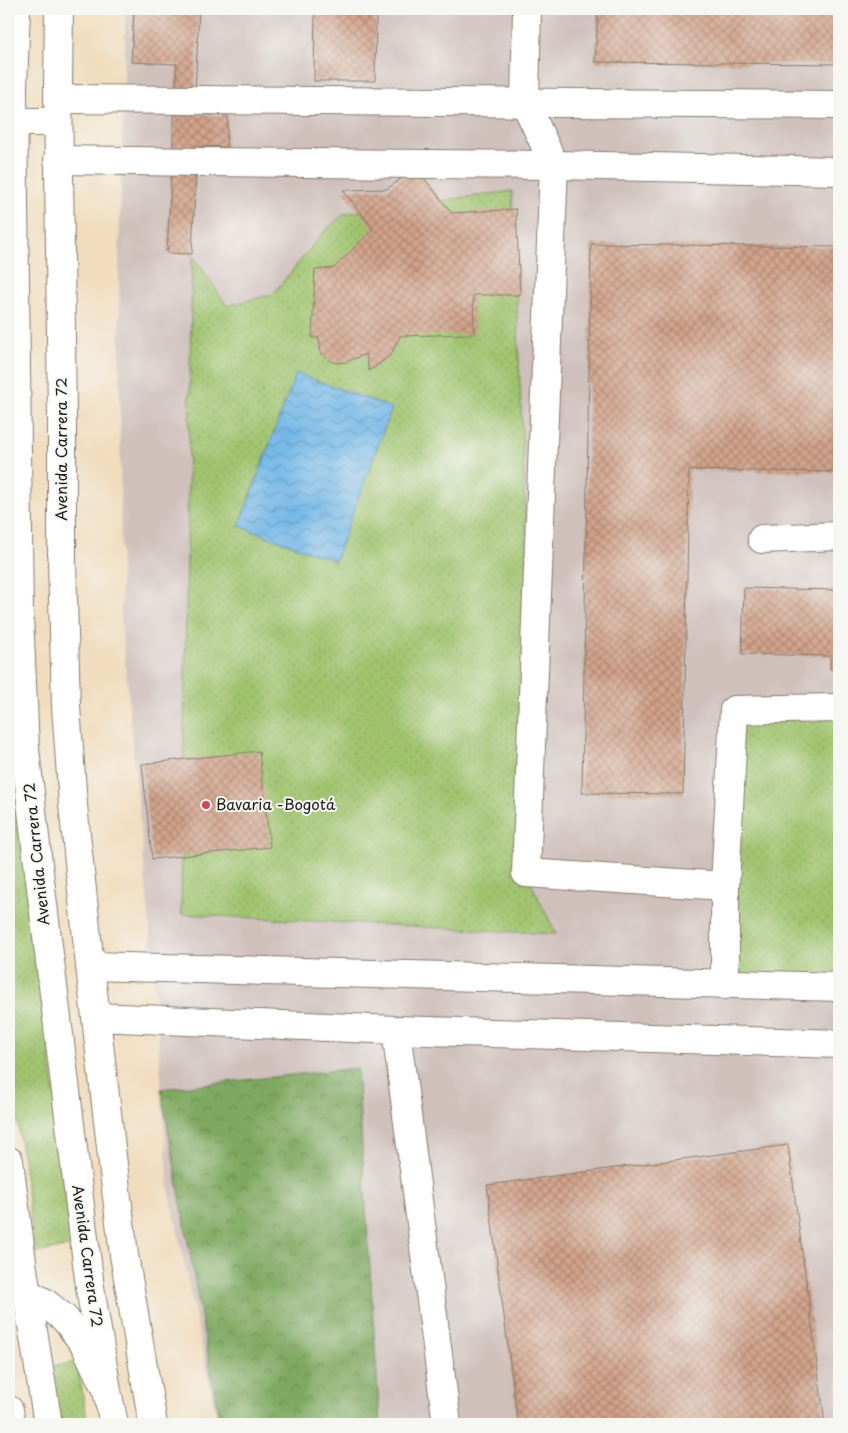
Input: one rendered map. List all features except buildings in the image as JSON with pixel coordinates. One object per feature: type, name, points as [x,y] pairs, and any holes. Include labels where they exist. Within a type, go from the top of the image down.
[{"type":"main road","name":"Avenida Carrera 72","points":[[16,9],[11,122],[19,616],[26,749],[41,891],[87,1269],[114,1424]]},
{"type":"main road","name":"Avenida Carrera 72","points":[[59,9],[58,160],[62,561],[66,706],[90,966],[124,1255],[153,1424]]},
{"type":"main road","points":[[527,9],[525,102],[554,165],[526,873],[725,886]]},
{"type":"main road","points":[[11,122],[58,110],[525,102],[839,105]]},
{"type":"main road","points":[[58,160],[554,165],[839,171]]},
{"type":"main road","points":[[762,539],[839,536]]},
{"type":"main road","points":[[725,985],[725,886],[734,710],[839,708]]},
{"type":"main road","points":[[90,966],[839,988]]},
{"type":"main road","points":[[96,1017],[396,1030],[839,1044]]},
{"type":"main road","points":[[396,1030],[447,1424]]},
{"type":"main road","points":[[9,1161],[18,1293],[48,1424]]},
{"type":"main road","points":[[18,1293],[44,1302],[65,1319],[85,1346],[107,1391]]},
{"type":"main road","points":[[9,1410],[11,1424]]},
{"type":"shaded area","points":[[126,9],[839,9],[839,1424],[218,1424],[169,1190],[150,928],[121,620],[119,253]]},
{"type":"green space","points":[[512,191],[533,694],[526,873],[556,934],[181,914],[192,254],[227,306],[273,294],[323,233],[344,214]]},
{"type":"green space","points":[[9,643],[19,821],[37,946],[73,1246],[35,1253],[9,1056]]},
{"type":"green space","points":[[839,708],[839,987],[725,985],[734,710]]},
{"type":"green space","points":[[357,1068],[380,1424],[220,1424],[161,1089]]},
{"type":"green space","points":[[77,1362],[88,1424],[57,1424],[50,1366]]},
{"type":"water","points":[[296,373],[392,408],[335,561],[239,526]]},
{"type":"place","name":"Bavaria -Bogotá","points":[[206,805]]}]
